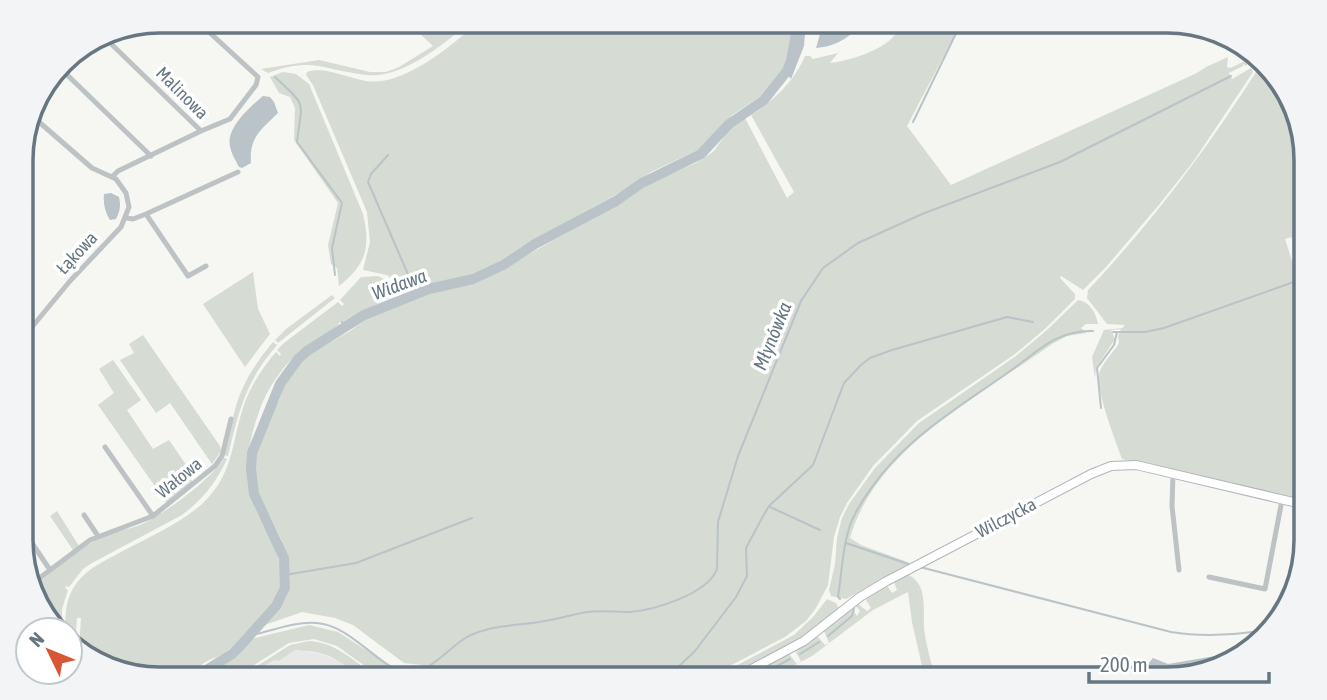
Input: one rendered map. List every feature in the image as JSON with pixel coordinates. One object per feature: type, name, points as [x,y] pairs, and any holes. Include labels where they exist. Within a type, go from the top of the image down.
[{"type":"street","points":[[201,131],[230,119],[256,85],[258,78],[210,33]]},
{"type":"street","name":"Malinowa","points":[[111,43],[201,131],[118,171],[113,176]]},
{"type":"street","points":[[67,74],[151,156]]},
{"type":"street","points":[[39,122],[92,168],[113,176],[121,184],[128,199],[127,218],[133,219],[146,214],[238,172]]},
{"type":"street","points":[[146,214],[188,276],[206,267]]},
{"type":"street","name":"Łąkowa","points":[[34,326],[127,218]]},
{"type":"street","name":"Wałowa","points":[[40,578],[89,540],[153,516],[215,466],[222,456],[231,419]]},
{"type":"street","name":"Wałowa","points":[[105,447],[153,516]]},
{"type":"street","name":"Wilczycka","points":[[757,666],[804,641],[860,597],[885,582],[1111,466],[1126,464],[1294,502]]},
{"type":"street","points":[[1173,474],[1172,506],[1179,570]]},
{"type":"street","points":[[1209,577],[1265,589],[1282,499]]},
{"type":"street","points":[[84,515],[98,536]]},
{"type":"street","points":[[33,545],[50,570]]},
{"type":"shaded area","points":[[419,33],[456,33],[423,58],[381,75],[308,65],[268,73],[261,69],[319,60],[370,72],[386,72],[433,46]]},
{"type":"shaded area","points":[[465,33],[791,33],[784,70],[764,94],[732,115],[702,148],[651,172],[498,262],[465,277],[420,287],[382,301],[344,324],[340,322],[300,352],[285,366],[263,401],[248,453],[247,475],[251,497],[280,562],[281,586],[274,603],[259,622],[234,645],[199,667],[135,664],[104,654],[84,642],[84,616],[66,616],[67,604],[79,580],[98,565],[183,518],[213,492],[231,456],[248,395],[271,358],[276,352],[280,356],[277,350],[284,343],[338,302],[342,306],[344,304],[340,300],[361,277],[378,276],[399,285],[387,275],[363,270],[370,242],[367,212],[313,85],[306,75],[307,72],[328,71],[366,81],[380,81],[411,71],[442,52]]},
{"type":"shaded area","points":[[791,33],[805,33],[804,46],[791,79],[784,70]]},
{"type":"shaded area","points":[[820,33],[853,33],[831,45],[816,48]]},
{"type":"shaded area","points":[[897,33],[956,33],[907,126],[951,185],[1228,57],[1227,67],[1230,68],[1245,60],[1249,63],[1245,66],[1243,63],[1243,66],[1229,73],[1232,79],[1251,68],[1253,72],[1193,162],[1106,267],[1083,290],[1061,276],[1075,294],[1075,299],[1015,354],[917,421],[873,466],[840,517],[834,537],[828,585],[806,621],[785,637],[729,666],[425,667],[404,663],[353,625],[335,618],[302,612],[265,625],[283,603],[289,591],[290,578],[281,539],[258,492],[254,474],[255,459],[269,416],[279,401],[284,385],[303,358],[366,319],[438,291],[482,280],[622,202],[652,182],[696,163],[713,152],[730,129],[745,118],[787,198],[794,192],[751,115],[782,90],[805,56],[813,59],[838,53],[830,63],[864,54]]},
{"type":"shaded area","points":[[1257,70],[1284,111],[1293,143],[1294,245],[1291,237],[1285,239],[1294,265],[1294,498],[1122,459],[1103,402],[1099,379],[1102,367],[1119,343],[1121,329],[1111,330],[1115,339],[1096,368],[1095,378],[1092,357],[1104,330],[1122,328],[1125,325],[1107,324],[1087,298],[1088,290],[1157,211]]},
{"type":"shaded area","points":[[283,72],[296,74],[309,84],[363,214],[366,246],[361,263],[339,286],[337,268],[331,264],[328,245],[338,203],[294,140],[295,108],[290,97],[279,93],[270,77]]},
{"type":"shaded area","points":[[263,96],[270,97],[278,113],[257,135],[252,147],[251,163],[242,168],[231,149],[232,132],[240,118]]},
{"type":"shaded area","points":[[111,193],[119,197],[120,206],[116,219],[110,220],[105,208],[104,194]]},
{"type":"shaded area","points":[[253,272],[258,309],[270,334],[245,367],[203,304]]},
{"type":"shaded area","points":[[332,295],[335,298],[278,343],[275,340],[286,329]]},
{"type":"shaded area","points":[[1078,300],[1092,309],[1098,324],[1086,324],[1081,328],[1086,333],[1067,336],[1052,344],[934,426],[906,450],[882,477],[863,506],[850,538],[861,545],[910,563],[846,599],[831,596],[829,590],[842,518],[875,468],[919,423],[1016,356]]},
{"type":"shaded area","points":[[143,335],[220,446],[221,451],[212,464],[170,403],[156,413],[120,360],[134,353],[129,344]]},
{"type":"shaded area","points":[[273,342],[277,345],[251,384],[240,411],[228,456],[224,455],[242,389]]},
{"type":"shaded area","points":[[113,360],[141,400],[127,410],[153,449],[169,440],[193,475],[191,484],[166,502],[98,405],[114,393],[99,369]]},
{"type":"shaded area","points":[[224,458],[227,459],[202,497],[182,515],[83,569],[69,587],[66,586],[68,590],[62,616],[58,616],[41,581],[99,538],[140,525],[161,513],[209,476]]},
{"type":"shaded area","points":[[57,511],[79,546],[73,550],[50,516]]},
{"type":"shaded area","points":[[907,574],[919,585],[924,601],[924,627],[932,666],[922,666],[908,592],[873,610],[812,656],[793,666],[766,666],[789,654],[797,664],[801,661],[797,650],[817,636],[825,645],[829,643],[824,631],[852,609],[857,616],[860,611],[855,605],[858,604],[867,611],[871,608],[866,600],[879,590],[888,587],[892,593],[897,590],[894,582]]},
{"type":"shaded area","points":[[827,599],[836,603],[839,609],[803,637],[749,666],[735,666],[794,635]]},
{"type":"shaded area","points":[[309,625],[338,632],[392,667],[366,667],[337,646],[314,639],[289,643],[251,667],[218,667],[251,639]]},
{"type":"shaded area","points":[[319,642],[337,649],[363,667],[347,667],[323,654],[295,650],[279,661],[274,660],[263,667],[256,667],[290,645]]},
{"type":"shaded area","points":[[295,650],[322,654],[350,667],[263,667],[274,660],[279,661]]},
{"type":"shaded area","points":[[1217,656],[1192,664],[1148,666],[1153,658],[1168,664]]},
{"type":"waterway","points":[[913,122],[956,33]]},
{"type":"waterway","name":"Widawa","points":[[211,667],[242,644],[276,606],[285,588],[284,558],[254,494],[251,469],[252,453],[280,384],[298,359],[364,315],[429,289],[473,279],[503,265],[535,244],[616,201],[642,183],[701,154],[729,124],[764,100],[787,71],[791,61]]},
{"type":"waterway","name":"Młynówka","points":[[427,667],[467,637],[486,630],[587,612],[640,611],[679,599],[703,586],[717,569],[718,522],[738,456],[801,301],[823,268],[858,243],[922,214],[1060,162],[1231,76]]},
{"type":"waterway","points":[[275,77],[293,94],[300,105],[297,142],[342,203],[332,248],[335,275]]},
{"type":"waterway","points":[[388,155],[371,174],[368,182],[410,279]]},
{"type":"waterway","points":[[1113,332],[1145,332],[1164,328],[1294,282]]},
{"type":"waterway","name":"Widawa","points":[[413,288],[416,294]]},
{"type":"waterway","points":[[679,666],[695,651],[736,597],[747,576],[746,548],[762,518],[769,506],[813,465],[844,383],[861,365],[870,358],[892,350],[1007,317],[1033,322]]},
{"type":"waterway","name":"Widawa","points":[[342,322],[343,329]]},
{"type":"waterway","points":[[840,599],[838,597],[844,554],[851,523],[869,490],[885,470],[941,419],[1046,344],[1067,334],[1093,331]]},
{"type":"waterway","points":[[1101,408],[1097,368],[1114,345],[1117,332]]},
{"type":"waterway","points":[[770,507],[820,530]]},
{"type":"waterway","points":[[285,575],[356,563],[472,518]]},
{"type":"waterway","points":[[846,543],[908,564]]},
{"type":"waterway","points":[[920,567],[1171,632],[1218,635],[1255,631]]},
{"type":"waterway","points":[[828,636],[852,616],[854,609]]},
{"type":"waterway","name":"Młynówka","points":[[249,636],[300,623],[317,623],[343,632],[392,667]]},
{"type":"waterway","points":[[800,654],[819,642]]},
{"type":"waterway","points":[[776,666],[790,659]]}]
